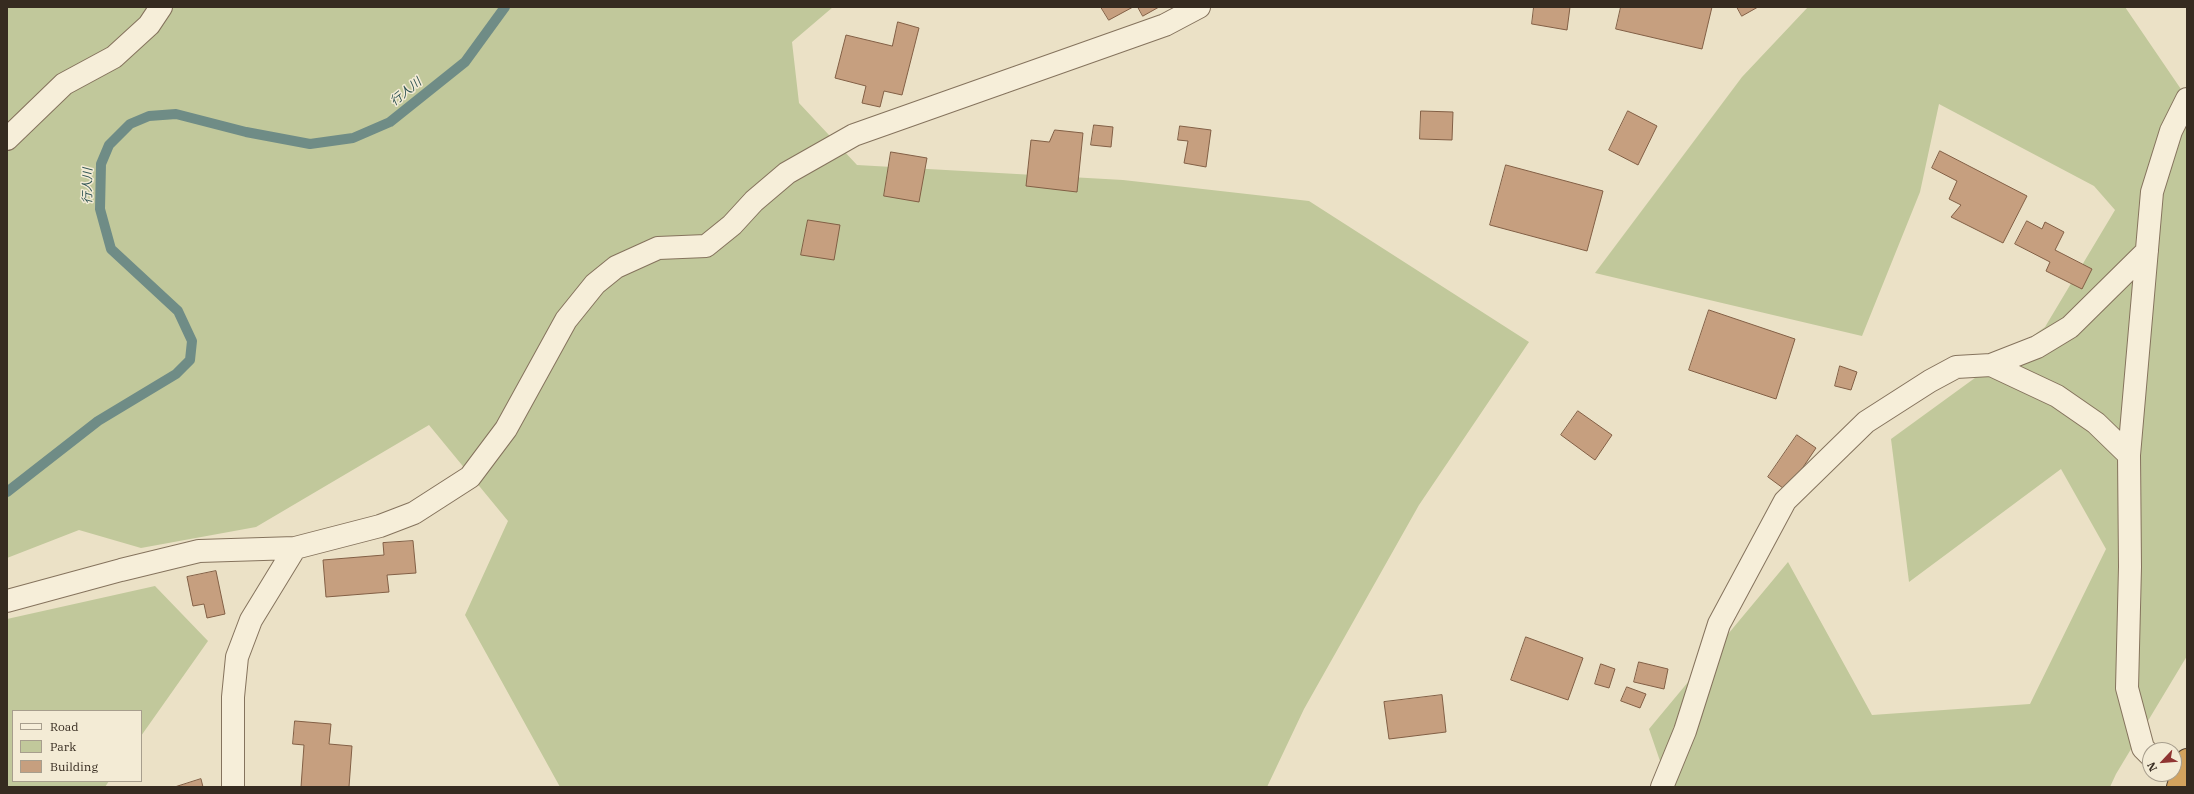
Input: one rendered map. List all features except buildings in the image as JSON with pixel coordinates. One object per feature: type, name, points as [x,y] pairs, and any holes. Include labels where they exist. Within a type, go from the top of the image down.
[{"type":"highway","points":[[2182,769],[2187,760]]},
{"type":"street","points":[[7,139],[64,84],[114,57],[149,25],[161,7]]},
{"type":"street","points":[[7,601],[121,570],[199,551],[295,548],[380,526],[414,513],[470,477],[506,429],[566,320],[595,284],[616,267],[658,248],[706,246],[732,225],[754,201],[787,173],[854,135],[1165,25],[1200,7]]},
{"type":"street","points":[[2142,744],[2127,688],[2130,567],[2129,454],[2152,192],[2171,131],[2187,99]]},
{"type":"street","points":[[1662,787],[1685,731],[1719,624],[1785,501],[1866,422],[1930,381],[1956,367],[1990,365],[2037,347],[2070,327],[2147,251]]},
{"type":"street","points":[[1990,365],[2057,396],[2096,423],[2129,454]]},
{"type":"street","points":[[233,787],[232,697],[237,657],[251,620],[295,548]]},
{"type":"green space","points":[[7,7],[833,7],[792,42],[799,103],[857,165],[1123,180],[1309,201],[1529,342],[1419,505],[1304,709],[1267,787],[560,787],[465,615],[508,521],[429,425],[256,527],[141,548],[79,530],[7,558]]},
{"type":"green space","points":[[1808,7],[2125,7],[2187,98],[2187,656],[2116,774],[2110,787],[1669,787],[1649,729],[1788,562],[1872,715],[2030,704],[2106,549],[2061,469],[1909,582],[1891,439],[2045,327],[2115,210],[2094,186],[1939,104],[1920,192],[1862,336],[1595,273],[1742,77]]},
{"type":"green space","points":[[155,586],[208,641],[142,735],[142,710],[12,710],[12,782],[108,782],[105,787],[7,787],[7,619]]},
{"type":"waterway","name":"行人川","points":[[7,492],[98,421],[176,374],[190,360],[192,341],[178,311],[111,249],[100,209],[101,164],[109,145],[130,124],[149,116],[176,114],[246,132],[310,144],[353,138],[390,122],[465,62],[505,7]]}]
